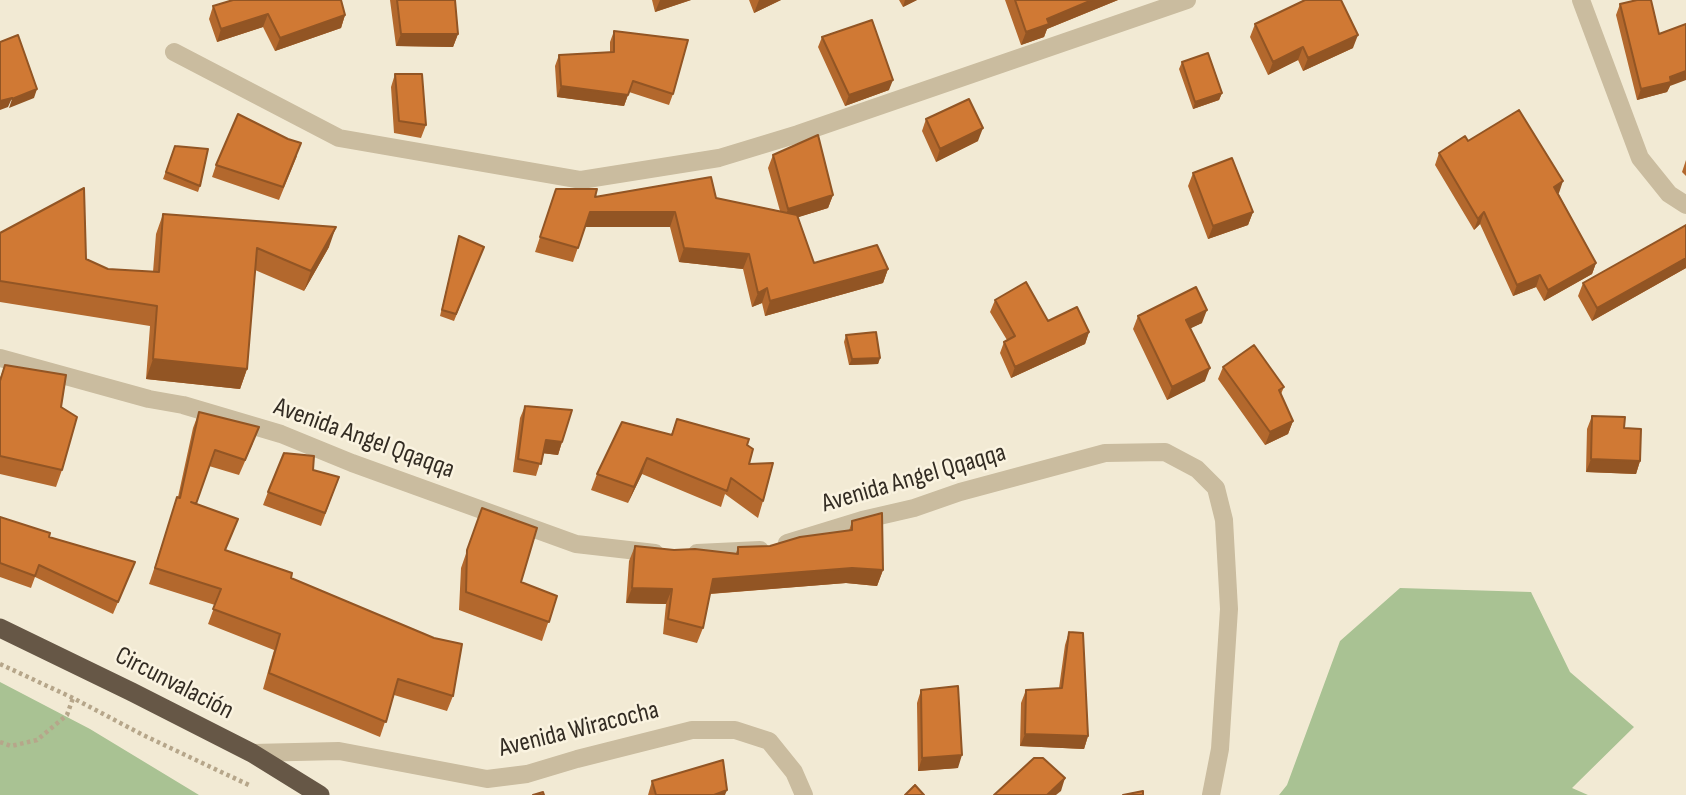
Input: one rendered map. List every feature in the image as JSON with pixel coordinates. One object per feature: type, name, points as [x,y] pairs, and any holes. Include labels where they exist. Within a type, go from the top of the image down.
[{"type":"highway","name":"Circunvalación","points":[[0,628],[252,753],[320,795]]},
{"type":"street","points":[[174,52],[339,138],[581,180],[719,158],[797,134],[1187,0]]},
{"type":"street","points":[[1581,0],[1640,158],[1669,194],[1686,205]]},
{"type":"street","name":"Avenida Angel Qqaqqa","points":[[0,358],[149,399],[183,405],[281,434],[352,463],[576,544],[676,554],[764,550],[862,520],[914,508],[960,492],[1105,453],[1165,452],[1197,469],[1216,488],[1224,520],[1229,608],[1220,749],[1211,795]]},
{"type":"street","name":"Avenida Wiracocha","points":[[252,753],[339,751],[487,779],[527,774],[577,758],[692,730],[735,730],[769,741],[794,772],[804,795]]},
{"type":"path","points":[[0,664],[259,790]]},
{"type":"path","points":[[0,742],[12,746],[37,740],[67,715],[73,698]]},
{"type":"green space","points":[[1400,588],[1531,592],[1570,672],[1634,727],[1572,788],[1588,795],[1279,795],[1287,785],[1340,641]]},
{"type":"green space","points":[[0,682],[90,729],[199,795],[0,795]]},
{"type":"building","points":[[233,0],[341,0],[345,15],[280,38],[268,14],[221,29],[213,6]]},
{"type":"building","points":[[397,0],[455,0],[458,34],[401,34]]},
{"type":"building","points":[[1015,0],[1092,0],[1047,19],[1049,24],[1026,32]]},
{"type":"building","points":[[1305,0],[1341,0],[1358,35],[1308,58],[1303,47],[1273,62],[1255,24]]},
{"type":"building","points":[[1651,0],[1659,34],[1686,24],[1686,71],[1670,77],[1671,82],[1641,89],[1620,4]]},
{"type":"building","points":[[872,20],[893,80],[849,95],[822,37]]},
{"type":"building","points":[[614,31],[688,40],[673,94],[633,81],[628,95],[561,86],[559,55],[614,52]]},
{"type":"building","points":[[18,35],[37,89],[0,101],[0,42]]},
{"type":"building","points":[[1208,53],[1222,93],[1195,102],[1182,62]]},
{"type":"building","points":[[395,74],[422,74],[426,125],[399,121]]},
{"type":"building","points":[[969,99],[983,128],[940,149],[926,119]]},
{"type":"building","points":[[1519,110],[1563,181],[1554,187],[1596,263],[1548,290],[1540,275],[1517,285],[1484,212],[1478,219],[1439,153],[1465,136],[1468,141]]},
{"type":"building","points":[[238,114],[301,143],[283,187],[216,165]]},
{"type":"building","points":[[818,135],[833,195],[788,209],[773,155]]},
{"type":"building","points":[[175,146],[208,149],[200,186],[166,172]]},
{"type":"building","points":[[1232,158],[1253,212],[1213,226],[1193,173]]},
{"type":"building","points":[[711,177],[716,198],[797,215],[814,263],[877,245],[888,269],[770,301],[767,288],[758,293],[749,254],[684,248],[675,212],[590,212],[578,248],[540,237],[556,189],[597,189],[595,197]]},
{"type":"building","points":[[84,188],[86,259],[108,269],[159,272],[163,214],[336,227],[311,271],[257,248],[247,369],[153,359],[157,306],[0,281],[0,233]]},
{"type":"building","points":[[1686,225],[1686,258],[1597,308],[1583,283]]},
{"type":"building","points":[[459,236],[484,247],[456,314],[442,310]]},
{"type":"building","points":[[1026,282],[1048,321],[1077,307],[1089,332],[1015,367],[1004,342],[1015,336],[995,300]]},
{"type":"building","points":[[1196,287],[1207,310],[1186,320],[1210,368],[1172,387],[1138,316]]},
{"type":"building","points":[[876,332],[880,358],[852,359],[846,335]]},
{"type":"building","points":[[1254,345],[1284,387],[1279,390],[1293,421],[1270,432],[1223,367]]},
{"type":"building","points":[[5,365],[66,375],[61,407],[77,417],[62,470],[0,456],[0,381]]},
{"type":"building","points":[[525,406],[572,410],[562,442],[546,440],[541,464],[518,459]]},
{"type":"building","points":[[199,412],[259,427],[245,460],[215,450],[196,504],[238,519],[225,550],[292,573],[291,578],[434,638],[462,644],[453,696],[398,679],[386,722],[269,673],[280,634],[213,609],[221,589],[155,568],[177,497],[180,498]]},
{"type":"building","points":[[1592,416],[1625,417],[1624,428],[1641,429],[1640,461],[1591,459]]},
{"type":"building","points":[[677,419],[749,439],[747,445],[753,449],[749,464],[773,463],[763,501],[731,478],[727,491],[647,458],[634,487],[597,474],[622,422],[672,435]]},
{"type":"building","points":[[284,453],[314,456],[313,470],[339,477],[325,513],[268,492]]},
{"type":"building","points":[[482,508],[537,528],[521,582],[557,596],[549,622],[466,592],[467,550]]},
{"type":"building","points":[[882,513],[883,570],[852,568],[713,579],[703,628],[668,619],[672,589],[632,588],[635,546],[738,554],[738,547],[770,546],[800,537],[852,530],[852,521]]},
{"type":"building","points":[[0,517],[50,533],[49,537],[135,562],[118,602],[39,565],[35,576],[0,563]]},
{"type":"building","points":[[1069,632],[1083,633],[1088,736],[1025,734],[1026,690],[1062,688]]},
{"type":"building","points":[[958,686],[962,755],[922,758],[921,690]]},
{"type":"building","points":[[1034,758],[1043,758],[1065,778],[1047,795],[994,795]]},
{"type":"building","points":[[723,760],[727,790],[714,795],[656,795],[652,781]]},
{"type":"building","points":[[915,785],[924,795],[905,795]]},
{"type":"building","points":[[1143,791],[1143,795],[1123,795]]}]
